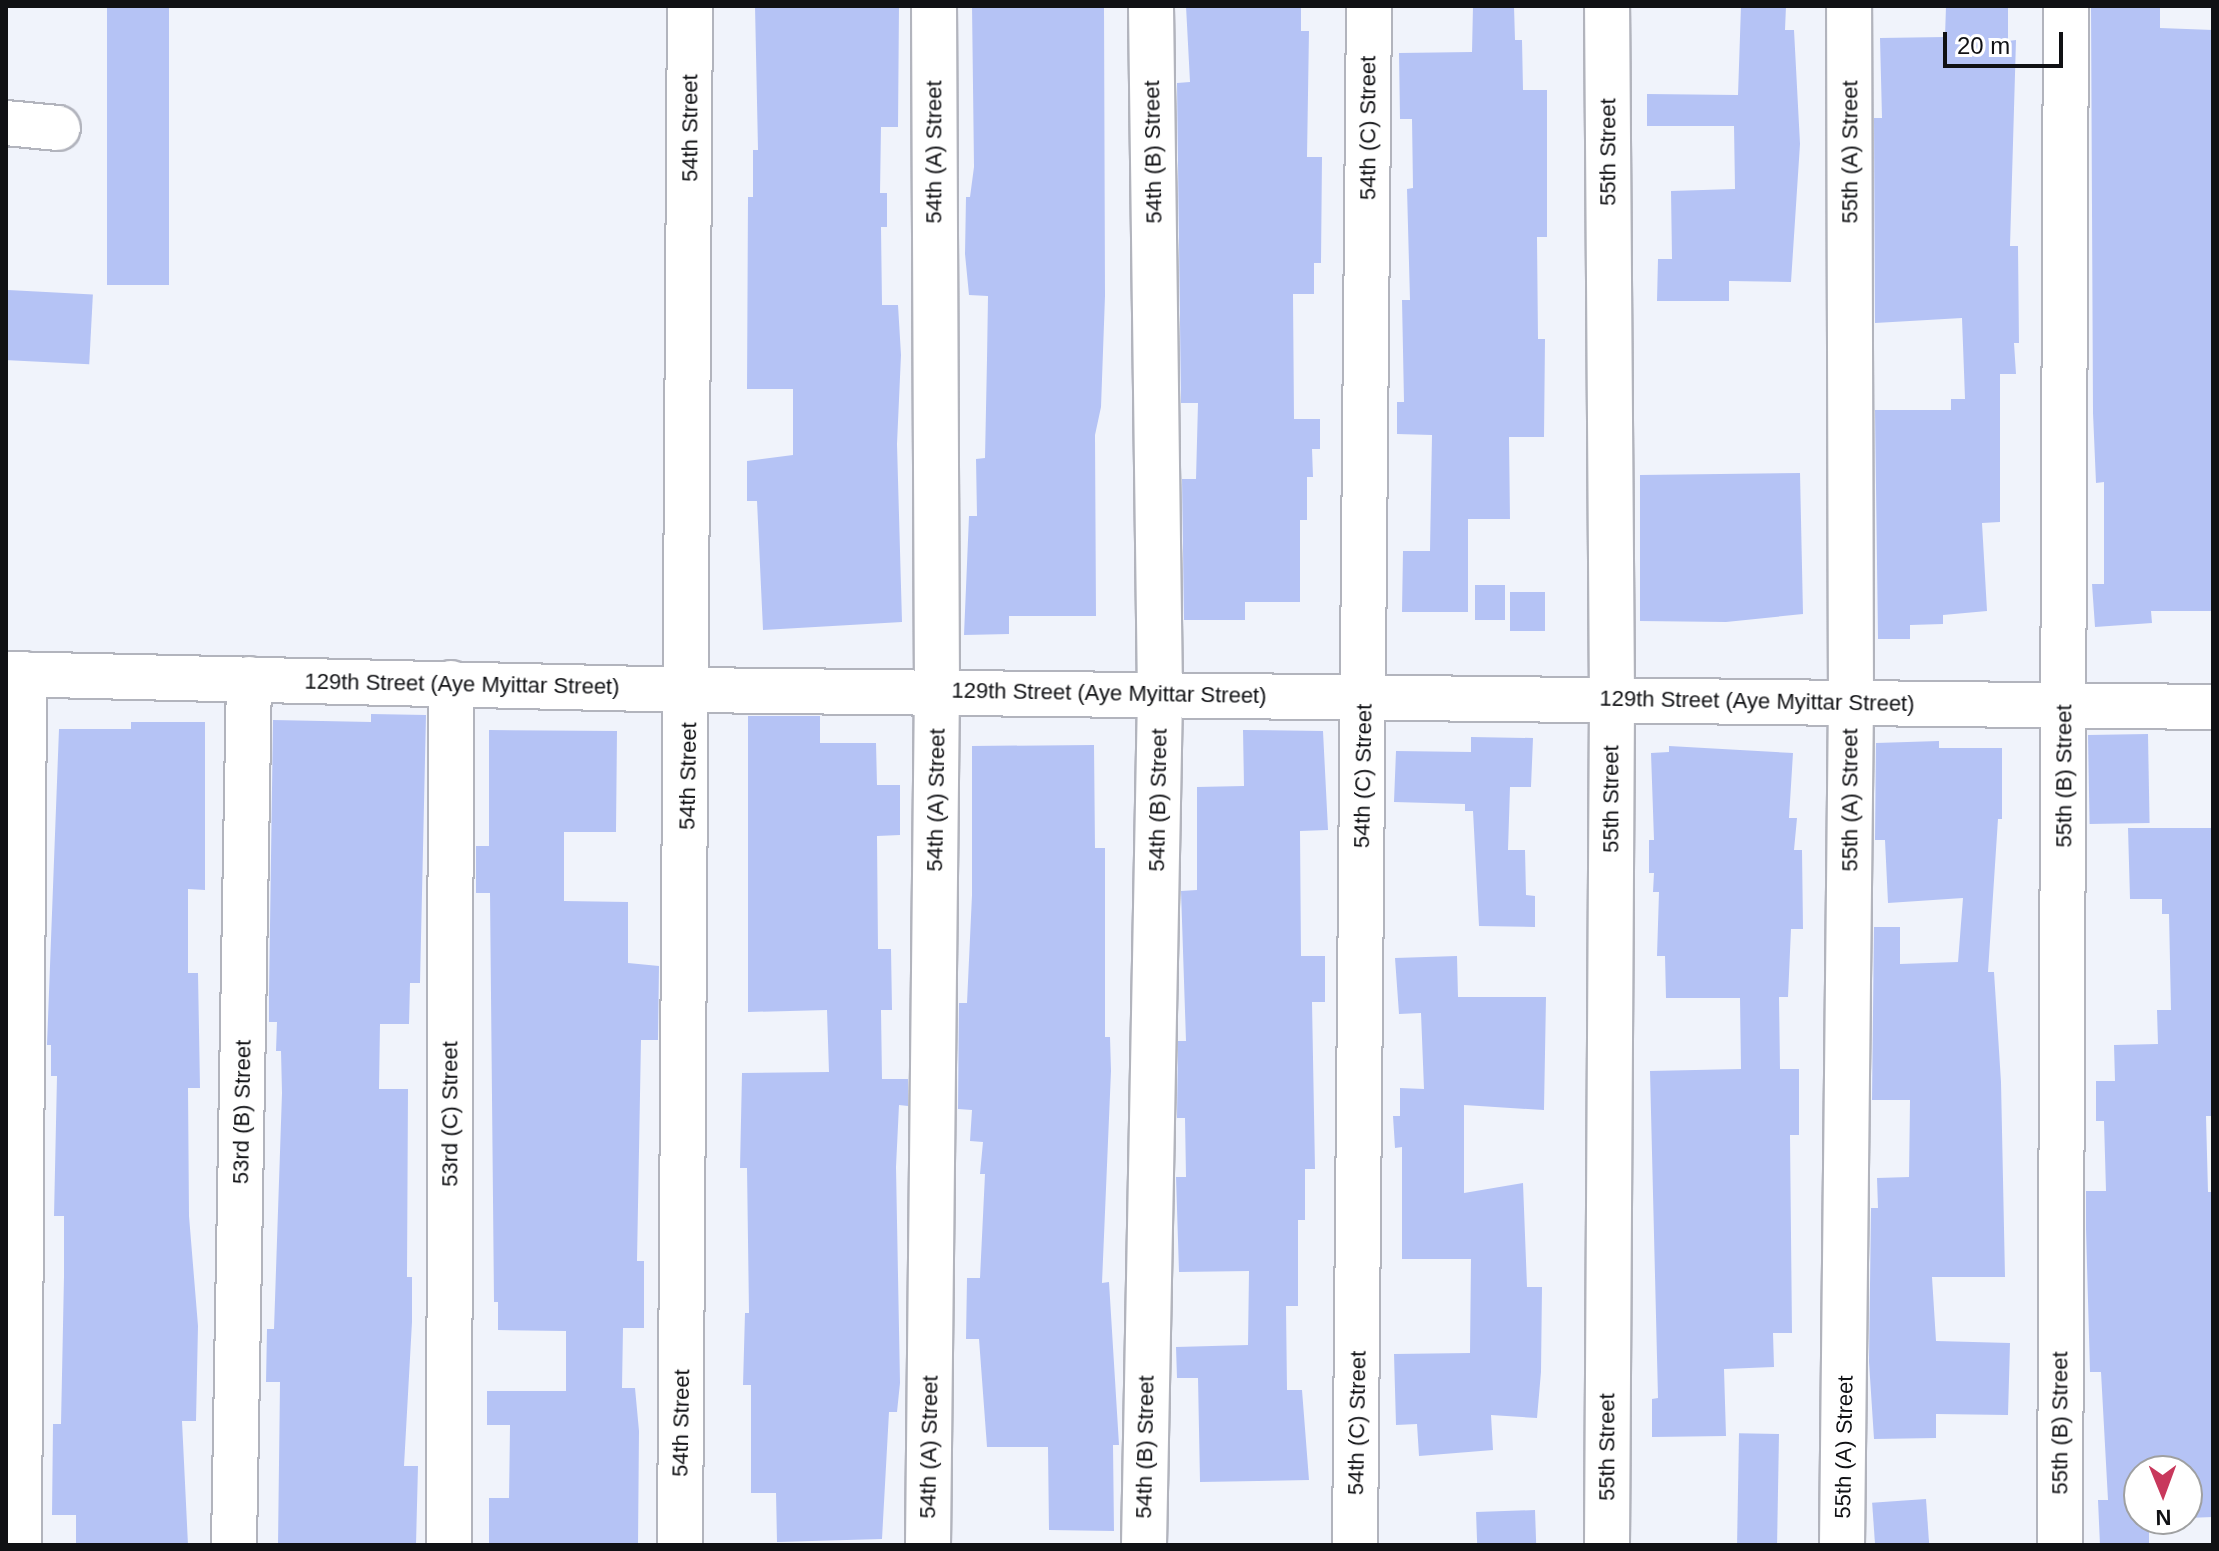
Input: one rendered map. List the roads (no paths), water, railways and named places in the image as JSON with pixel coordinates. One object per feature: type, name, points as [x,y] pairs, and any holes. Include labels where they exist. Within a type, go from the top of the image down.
[{"type":"street","name":"54th Street","points":[[680,1545],[689,690],[690,6]]},
{"type":"street","name":"54th (A) Street","points":[[928,1545],[937,691],[934,6]]},
{"type":"street","name":"54th (B) Street","points":[[1144,1545],[1160,695],[1151,6]]},
{"type":"street","name":"54th (C) Street","points":[[1355,1545],[1369,6]]},
{"type":"street","name":"55th Street","points":[[1607,6],[1612,699],[1607,1545]]},
{"type":"street","name":"55th (A) Street","points":[[1842,1545],[1851,702],[1849,6]]},
{"type":"street","name":"55th (B) Street","points":[[2060,1545],[2066,6]]},
{"type":"street","points":[[6,123],[58,128]]},
{"type":"street","name":"129th Street (Aye Myittar Street)","points":[[15,674],[689,690],[2213,707]]},
{"type":"street","points":[[15,674],[19,1545]]},
{"type":"street","name":"53rd (B) Street","points":[[234,1545],[249,679]]},
{"type":"street","name":"53rd (C) Street","points":[[449,1545],[451,683]]}]
